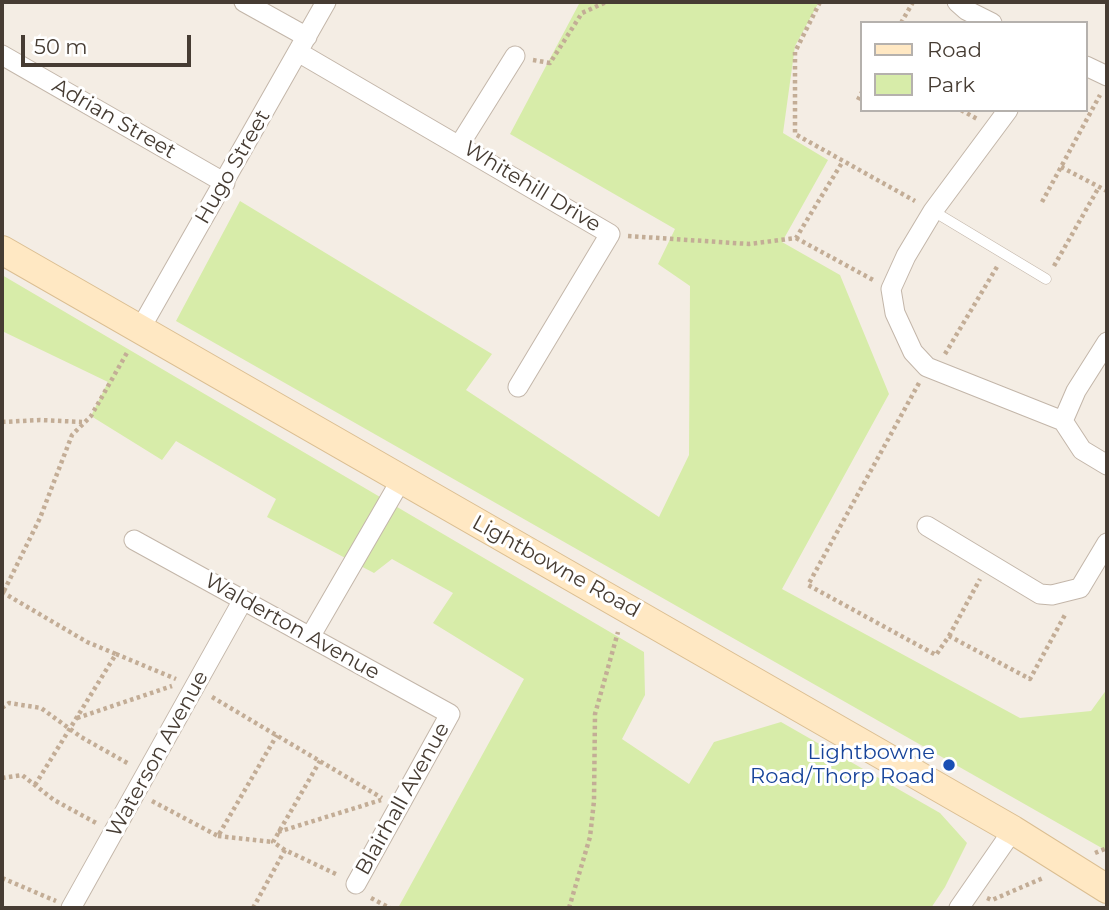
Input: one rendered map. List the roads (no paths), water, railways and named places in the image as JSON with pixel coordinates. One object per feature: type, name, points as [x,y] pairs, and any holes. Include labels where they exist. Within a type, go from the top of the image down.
[{"type":"main road","name":"Lightbowne Road","points":[[2,250],[139,331],[626,606],[1013,830],[1107,889]]},
{"type":"street","name":"Whitehill Drive","points":[[244,2],[302,45],[610,234],[518,387]]},
{"type":"street","name":"Hugo Street","points":[[139,331],[226,183],[326,2]]},
{"type":"street","points":[[957,2],[966,10],[988,21]]},
{"type":"street","name":"Adrian Street","points":[[2,55],[226,183]]},
{"type":"street","points":[[460,144],[515,57]]},
{"type":"street","points":[[1088,67],[1107,76]]},
{"type":"street","points":[[1006,112],[933,211],[906,256],[891,289],[900,329],[913,352],[932,369],[1067,422],[1082,450],[1107,465]]},
{"type":"street","points":[[1063,421],[1076,391],[1107,342]]},
{"type":"street","points":[[310,637],[401,480]]},
{"type":"street","points":[[927,526],[1040,594],[1052,595],[1080,588],[1107,543]]},
{"type":"street","name":"Walderton Avenue","points":[[135,540],[450,714]]},
{"type":"street","name":"Waterson Avenue","points":[[71,908],[243,600]]},
{"type":"street","name":"Blairhall Avenue","points":[[356,884],[390,803],[450,714]]},
{"type":"street","points":[[959,908],[1013,830]]},
{"type":"lane","points":[[933,211],[1046,279]]},
{"type":"place","name":"Lightbowne Road/Thorp Road","points":[[949,765]]}]
